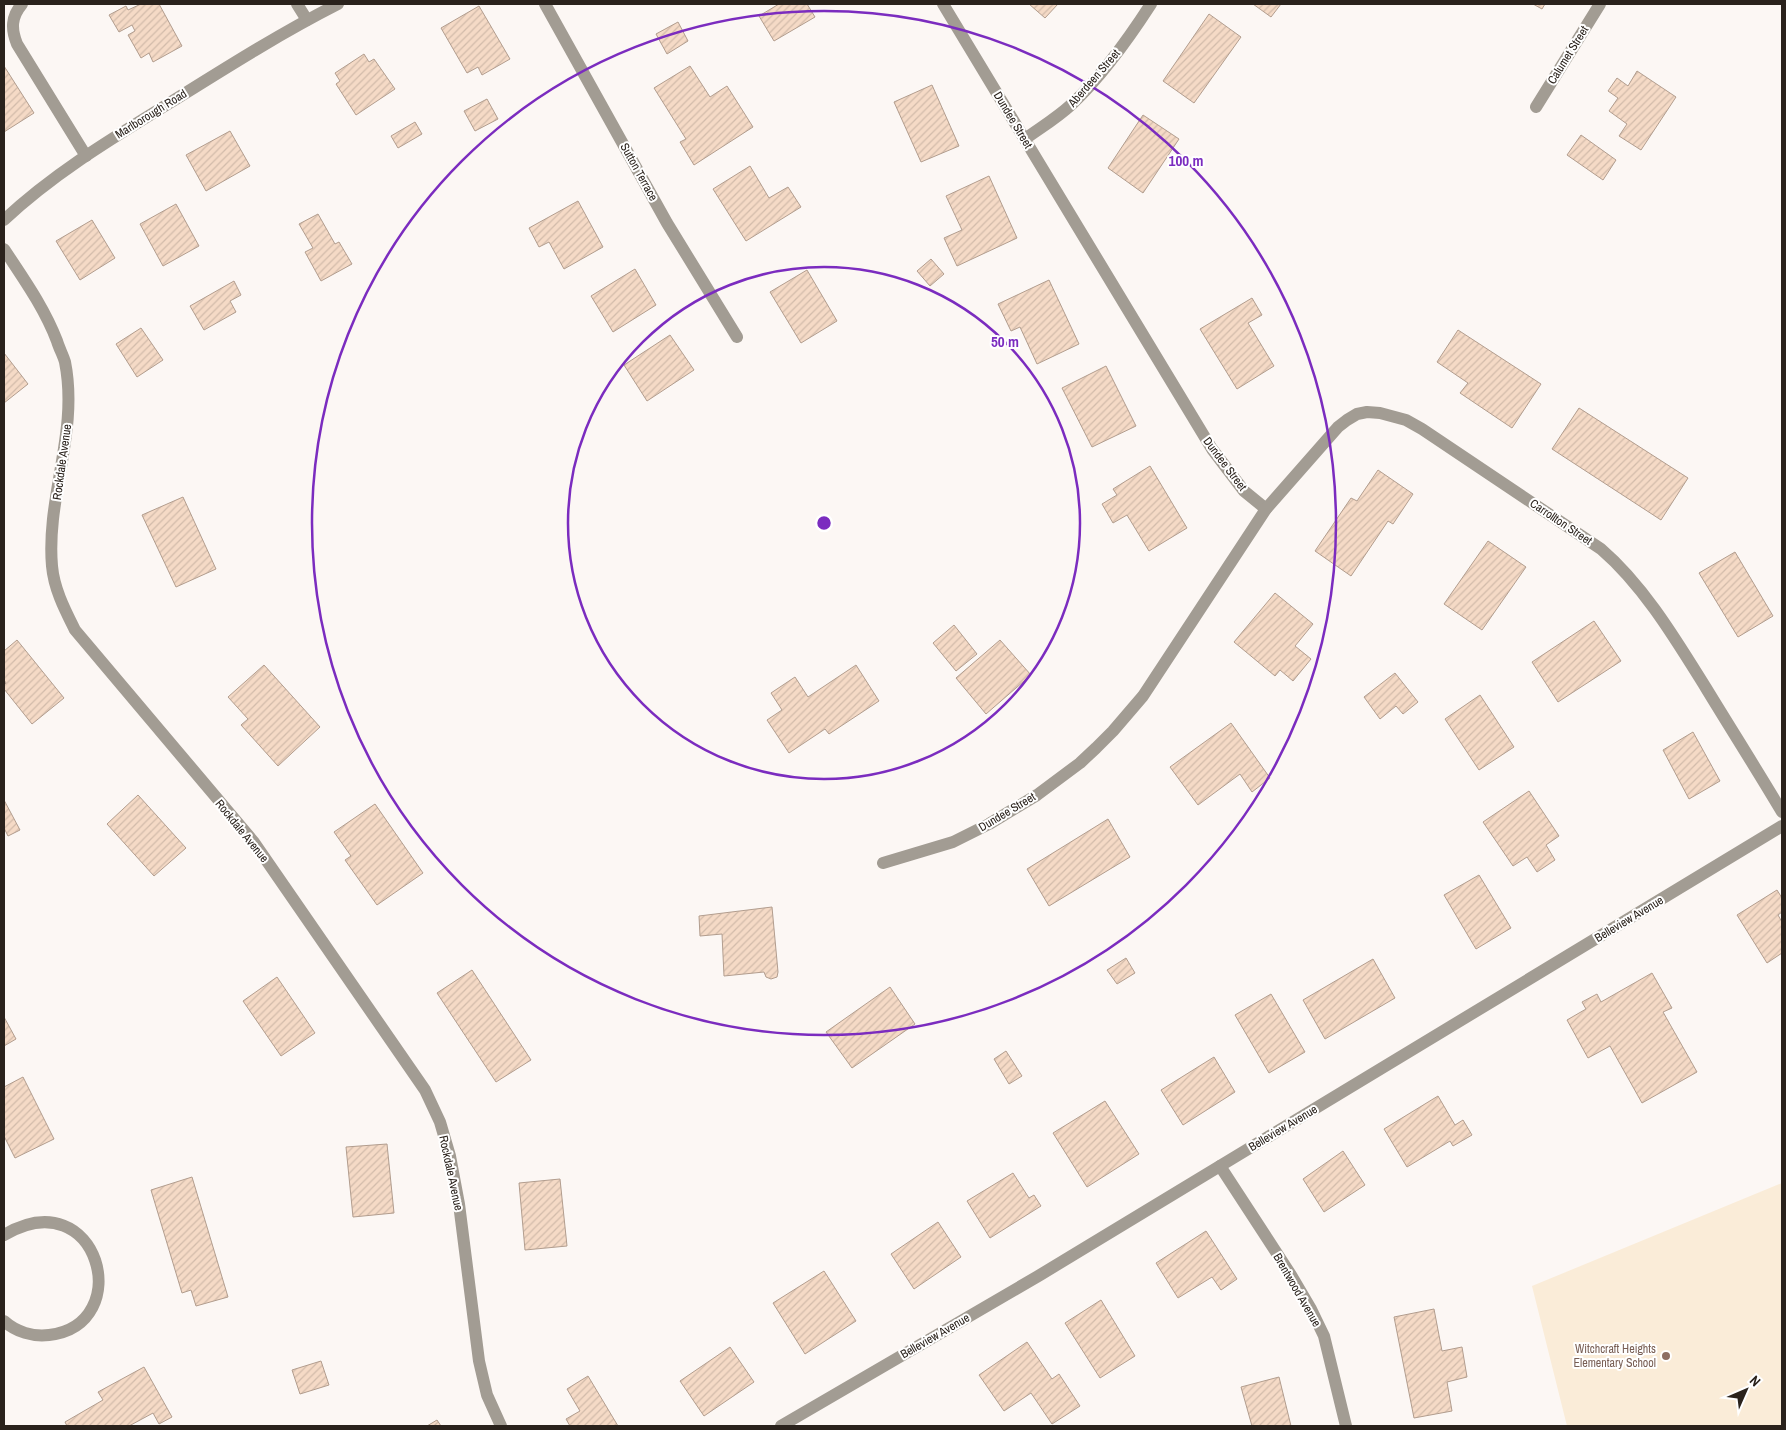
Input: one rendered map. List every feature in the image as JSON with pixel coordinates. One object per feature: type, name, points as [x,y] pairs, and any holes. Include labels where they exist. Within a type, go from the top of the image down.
[{"type":"street","points":[[22,4],[12,24],[17,44],[86,156]]},
{"type":"street","points":[[297,4],[307,20]]},
{"type":"street","name":"Marlborough Road","points":[[4,220],[59,174],[86,156],[252,52],[338,4]]},
{"type":"street","name":"Sutton Terrace","points":[[545,4],[667,223],[737,338]]},
{"type":"street","name":"Dundee Street","points":[[882,864],[953,842],[989,824],[1037,794],[1080,763],[1114,731],[1143,696],[1266,509],[1244,491],[1212,449],[943,4]]},
{"type":"street","name":"Aberdeen Street","points":[[1025,139],[1060,114],[1083,94],[1132,34],[1151,4]]},
{"type":"street","name":"Calumet Street","points":[[1536,107],[1600,4]]},
{"type":"street","name":"Rockdale Avenue","points":[[4,248],[51,326],[64,361],[68,400],[67,437],[51,531],[52,568],[60,598],[75,630],[253,841],[424,1090],[440,1122],[450,1156],[459,1204],[479,1361],[487,1395],[501,1426]]},
{"type":"street","name":"Carrollton Street","points":[[1266,509],[1338,427],[1357,414],[1367,412],[1380,413],[1406,420],[1422,428],[1612,558],[1657,613],[1676,641],[1782,812]]},
{"type":"street","name":"Belleview Avenue","points":[[781,1426],[1032,1280],[1782,826]]},
{"type":"street","name":"Brentwood Avenue","points":[[1220,1166],[1311,1309],[1324,1336],[1346,1426]]},
{"type":"street","points":[[4,1235],[17,1228],[41,1222],[65,1227],[81,1237],[93,1252],[99,1277],[98,1291],[87,1314],[78,1324],[67,1330],[54,1335],[28,1334],[16,1330],[4,1321]]},
{"type":"shaded area","name":"Witchcraft Heights Elementary School","points":[[1782,1183],[1782,1426],[1567,1426],[1532,1286]]},
{"type":"building","points":[[141,4],[159,4],[182,46],[153,62],[149,53],[141,58],[128,35],[135,31],[132,25],[119,32],[109,15],[126,6],[128,10]]},
{"type":"building","points":[[779,4],[807,4],[815,17],[774,41],[759,16]]},
{"type":"building","points":[[1029,4],[1058,4],[1045,18]]},
{"type":"building","points":[[1253,4],[1281,4],[1271,17]]},
{"type":"building","points":[[1533,4],[1545,4],[1542,9]]},
{"type":"building","points":[[479,6],[510,59],[482,75],[478,67],[467,73],[441,28]]},
{"type":"building","points":[[1209,14],[1241,37],[1194,103],[1163,81]]},
{"type":"building","points":[[678,22],[688,41],[667,54],[656,34]]},
{"type":"building","points":[[364,54],[369,62],[374,59],[395,89],[356,115],[336,84],[340,81],[335,73]]},
{"type":"building","points":[[4,66],[34,113],[4,132]]},
{"type":"building","points":[[690,66],[710,97],[727,86],[753,127],[694,165],[680,142],[686,139],[654,88]]},
{"type":"building","points":[[1637,71],[1676,97],[1641,150],[1619,136],[1627,124],[1609,111],[1618,98],[1608,91],[1617,78],[1628,86]]},
{"type":"building","points":[[932,85],[959,146],[921,162],[894,102]]},
{"type":"building","points":[[487,99],[498,119],[475,131],[464,111]]},
{"type":"building","points":[[1143,115],[1179,139],[1143,193],[1108,168]]},
{"type":"building","points":[[415,122],[422,134],[398,148],[391,136]]},
{"type":"building","points":[[230,131],[250,166],[206,191],[186,155]]},
{"type":"building","points":[[1581,135],[1616,160],[1603,180],[1567,155]]},
{"type":"building","points":[[750,166],[769,198],[788,187],[801,207],[746,241],[713,189]]},
{"type":"building","points":[[989,176],[1017,238],[957,266],[944,238],[962,230],[946,196]]},
{"type":"building","points":[[578,201],[603,247],[564,269],[549,242],[539,247],[529,228]]},
{"type":"building","points":[[176,204],[199,246],[163,266],[140,224]]},
{"type":"building","points":[[318,214],[335,244],[339,242],[352,264],[321,281],[305,252],[313,248],[299,224]]},
{"type":"building","points":[[92,220],[115,258],[80,280],[56,241]]},
{"type":"building","points":[[931,259],[944,274],[930,286],[917,271]]},
{"type":"building","points":[[635,269],[656,305],[613,332],[591,296]]},
{"type":"building","points":[[807,270],[837,321],[801,343],[770,292]]},
{"type":"building","points":[[1049,280],[1079,344],[1037,364],[1020,327],[1011,331],[998,304]]},
{"type":"building","points":[[234,281],[241,295],[230,301],[236,312],[204,330],[190,306]]},
{"type":"building","points":[[1252,298],[1262,315],[1248,323],[1274,366],[1237,389],[1200,329]]},
{"type":"building","points":[[141,328],[163,360],[137,377],[116,344]]},
{"type":"building","points":[[1458,330],[1541,384],[1512,428],[1460,393],[1468,383],[1437,362]]},
{"type":"building","points":[[670,335],[694,370],[647,401],[624,365]]},
{"type":"building","points":[[4,353],[28,384],[4,403]]},
{"type":"building","points":[[1106,366],[1136,426],[1092,447],[1062,388]]},
{"type":"building","points":[[1579,408],[1688,478],[1661,520],[1552,449]]},
{"type":"building","points":[[1150,466],[1187,528],[1149,551],[1127,515],[1113,523],[1102,504],[1117,495],[1113,489]]},
{"type":"building","points":[[1378,470],[1413,494],[1393,524],[1388,521],[1351,576],[1315,551],[1351,498],[1357,501]]},
{"type":"building","points":[[183,497],[216,569],[176,587],[142,515]]},
{"type":"building","points":[[1488,541],[1526,567],[1482,630],[1444,604]]},
{"type":"building","points":[[1735,552],[1773,616],[1738,637],[1699,573]]},
{"type":"building","points":[[1275,593],[1313,624],[1295,646],[1311,659],[1293,681],[1280,670],[1275,676],[1234,642]]},
{"type":"building","points":[[1594,621],[1621,661],[1558,702],[1532,662]]},
{"type":"building","points":[[954,625],[977,654],[956,671],[933,643]]},
{"type":"building","points":[[17,640],[64,698],[32,724],[4,689],[6,683],[4,680],[4,651]]},
{"type":"building","points":[[1000,640],[1031,675],[986,714],[956,678]]},
{"type":"building","points":[[264,665],[320,727],[278,766],[241,725],[248,719],[228,697]]},
{"type":"building","points":[[856,665],[879,701],[829,734],[825,729],[789,753],[767,720],[782,710],[771,693],[795,677],[808,697]]},
{"type":"building","points":[[1395,673],[1418,702],[1403,714],[1396,706],[1380,719],[1364,697]]},
{"type":"building","points":[[1480,695],[1514,747],[1479,770],[1445,719]]},
{"type":"building","points":[[1231,723],[1270,778],[1252,792],[1240,774],[1198,805],[1170,767]]},
{"type":"building","points":[[1693,732],[1720,781],[1689,799],[1663,750]]},
{"type":"building","points":[[1529,791],[1559,836],[1546,845],[1555,860],[1537,872],[1527,857],[1513,866],[1483,822]]},
{"type":"building","points":[[138,795],[186,848],[154,876],[107,824]]},
{"type":"building","points":[[4,800],[20,830],[8,836],[4,828]]},
{"type":"building","points":[[375,804],[423,873],[377,905],[345,860],[351,856],[334,832]]},
{"type":"building","points":[[1108,819],[1130,857],[1049,906],[1027,869]]},
{"type":"building","points":[[1479,875],[1511,928],[1476,949],[1444,895]]},
{"type":"building","points":[[1777,890],[1782,898],[1782,912],[1778,915],[1782,922],[1782,953],[1767,963],[1737,915]]},
{"type":"building","points":[[772,907],[777,977],[771,979],[766,977],[764,972],[724,976],[722,934],[700,936],[699,916]]},
{"type":"building","points":[[1126,958],[1135,973],[1117,984],[1107,970]]},
{"type":"building","points":[[1373,959],[1395,998],[1325,1039],[1303,1000]]},
{"type":"building","points":[[472,970],[531,1060],[496,1082],[437,993]]},
{"type":"building","points":[[1652,973],[1672,1008],[1663,1012],[1697,1072],[1642,1103],[1610,1046],[1588,1058],[1567,1020],[1586,1009],[1582,1002],[1597,994],[1601,1002]]},
{"type":"building","points":[[277,977],[315,1033],[281,1056],[243,1001]]},
{"type":"building","points":[[890,987],[915,1024],[852,1068],[826,1032]]},
{"type":"building","points":[[1271,994],[1305,1052],[1269,1073],[1235,1015]]},
{"type":"building","points":[[4,1017],[16,1039],[4,1046]]},
{"type":"building","points":[[1006,1051],[1022,1076],[1009,1084],[994,1059]]},
{"type":"building","points":[[1214,1057],[1235,1092],[1183,1125],[1161,1090]]},
{"type":"building","points":[[23,1077],[54,1139],[15,1158],[4,1136],[4,1087]]},
{"type":"building","points":[[1438,1096],[1455,1125],[1463,1120],[1472,1135],[1453,1146],[1450,1141],[1407,1167],[1384,1129]]},
{"type":"building","points":[[1105,1101],[1139,1154],[1087,1187],[1053,1133]]},
{"type":"building","points":[[387,1144],[394,1213],[353,1217],[346,1147]]},
{"type":"building","points":[[1343,1151],[1365,1185],[1324,1212],[1303,1179]]},
{"type":"building","points":[[1013,1173],[1029,1198],[1034,1195],[1041,1206],[990,1238],[967,1201]]},
{"type":"building","points":[[192,1177],[228,1297],[196,1306],[191,1290],[182,1293],[151,1190]]},
{"type":"building","points":[[560,1179],[567,1246],[525,1250],[519,1183]]},
{"type":"building","points":[[938,1222],[961,1257],[914,1289],[891,1254]]},
{"type":"building","points":[[1206,1231],[1237,1279],[1221,1290],[1212,1277],[1178,1298],[1156,1263]]},
{"type":"building","points":[[824,1271],[856,1321],[805,1354],[773,1303]]},
{"type":"building","points":[[1101,1300],[1135,1356],[1100,1378],[1065,1323]]},
{"type":"building","points":[[1434,1309],[1442,1351],[1462,1347],[1467,1377],[1447,1382],[1452,1411],[1414,1418],[1394,1317]]},
{"type":"building","points":[[1027,1342],[1052,1379],[1059,1374],[1080,1406],[1052,1424],[1031,1393],[1004,1411],[979,1375]]},
{"type":"building","points":[[730,1347],[754,1382],[704,1416],[680,1381]]},
{"type":"building","points":[[321,1361],[329,1385],[300,1394],[292,1370]]},
{"type":"building","points":[[144,1367],[172,1417],[159,1424],[153,1413],[129,1426],[67,1426],[65,1422],[103,1400],[98,1392]]},
{"type":"building","points":[[588,1376],[618,1426],[570,1426],[566,1419],[580,1411],[567,1389]]},
{"type":"building","points":[[1279,1377],[1291,1426],[1252,1426],[1241,1387]]},
{"type":"building","points":[[437,1420],[441,1426],[427,1426]]},
{"type":"place","name":"Witchcraft Heights Elementary School","points":[[1666,1356]]}]
